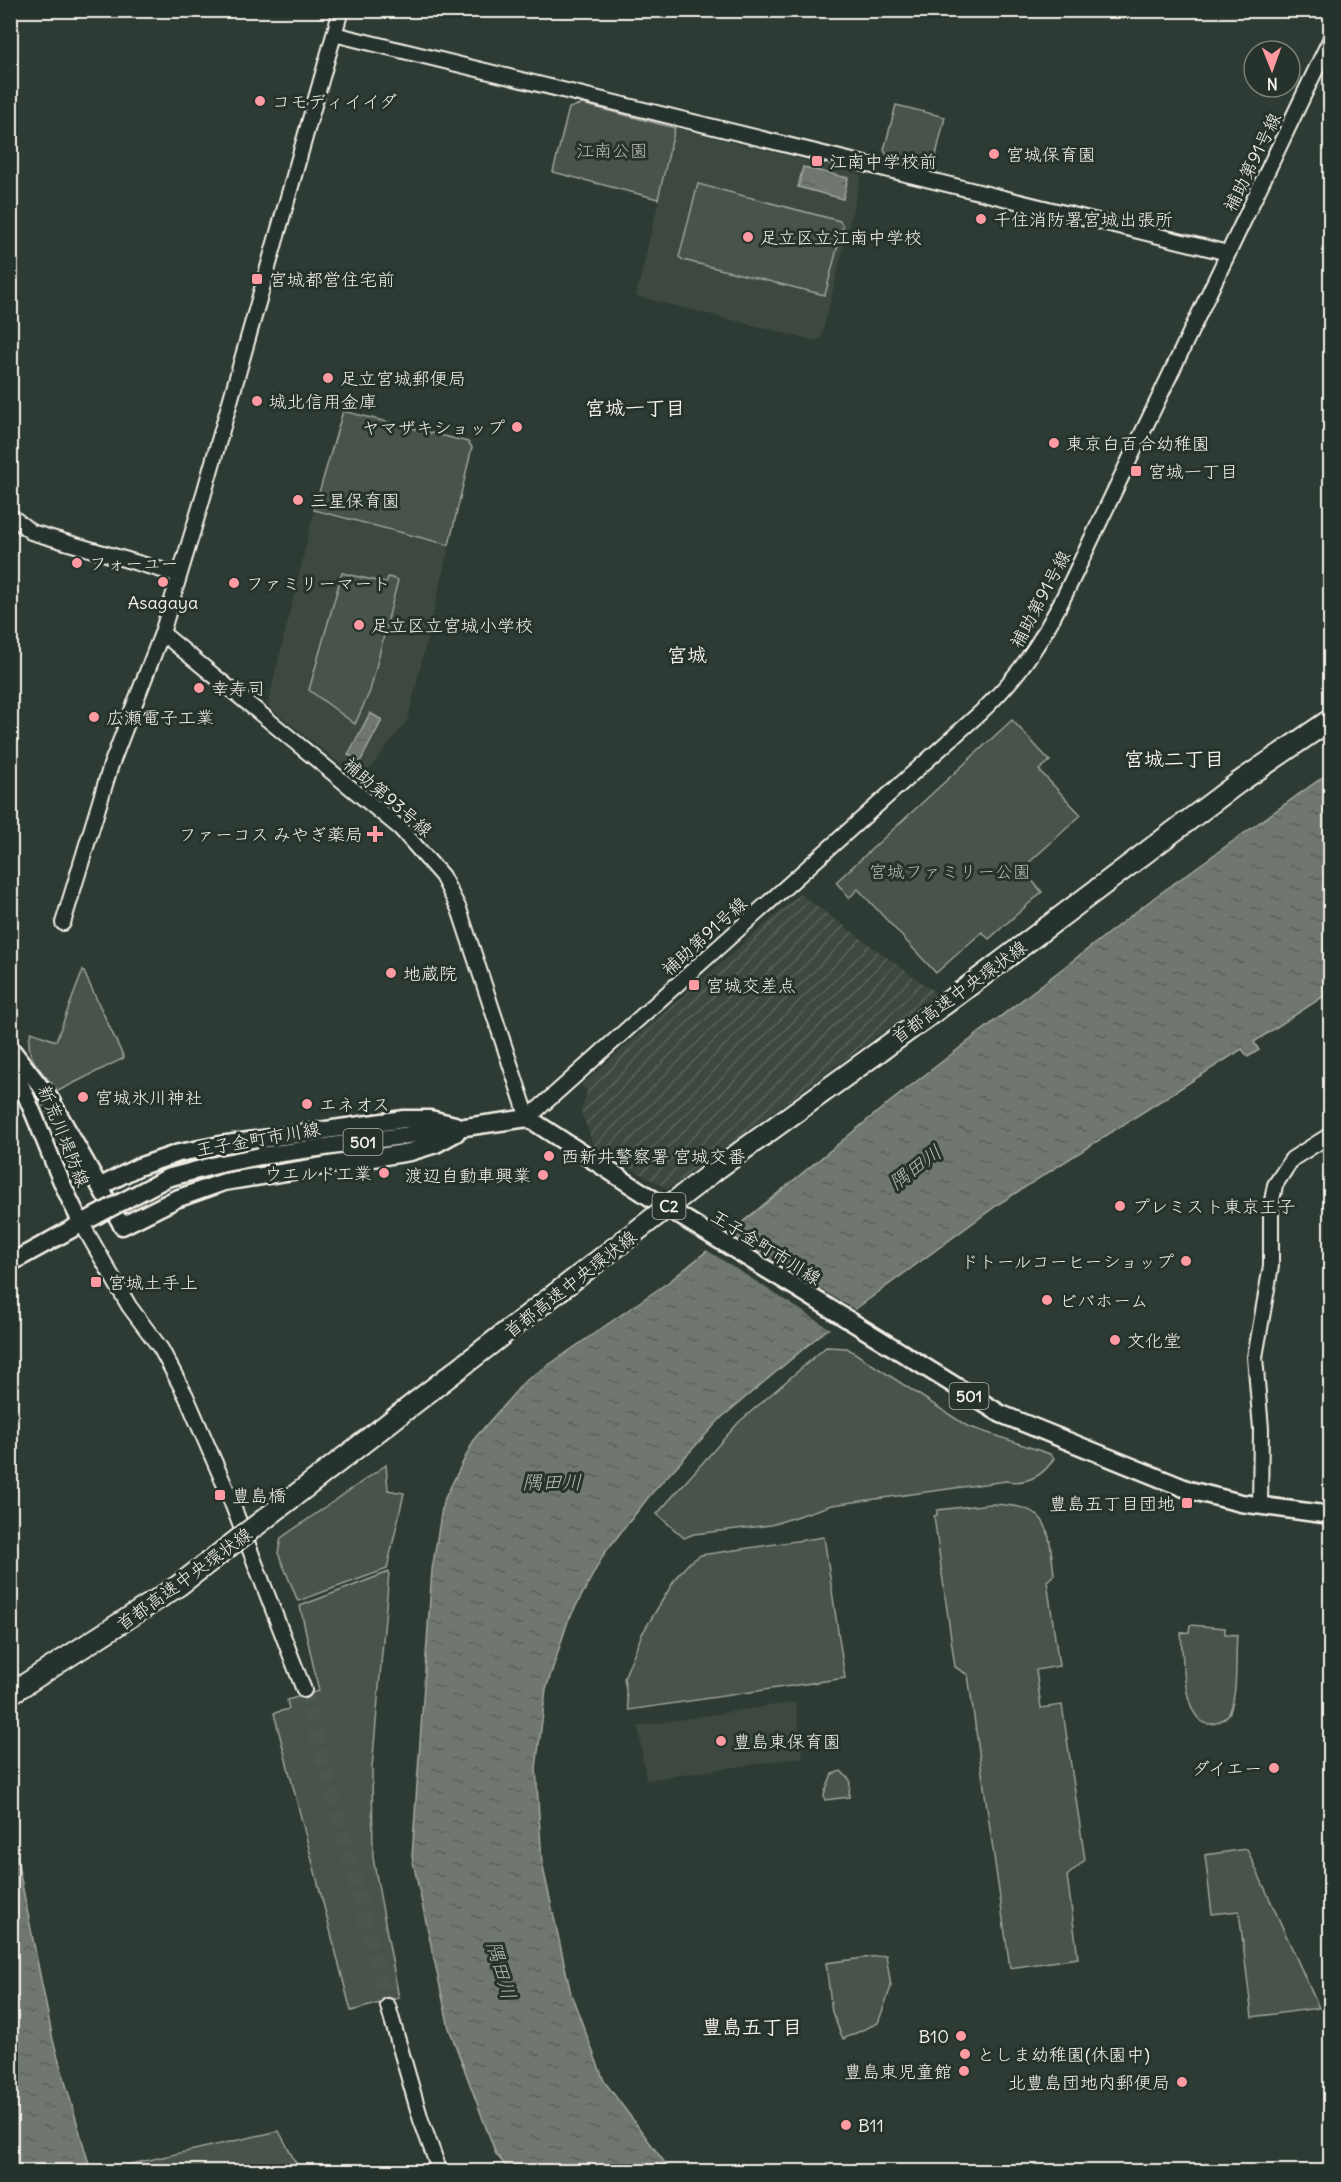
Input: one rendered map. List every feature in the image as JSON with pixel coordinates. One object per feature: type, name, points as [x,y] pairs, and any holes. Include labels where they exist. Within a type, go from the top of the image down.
[{"type":"highway","name":"首都高速中央環状線","points":[[10,1687],[52,1663],[175,1581],[652,1211],[798,1101],[947,996],[1236,778],[1330,714]]},
{"type":"highway","name":"首都高速中央環状線","points":[[10,1694],[103,1637],[187,1579],[714,1171],[949,1001],[1239,783],[1330,720]]},
{"type":"main road","points":[[10,1047],[51,1100],[122,1226],[180,1198],[224,1182],[410,1152],[436,1144],[465,1128]]},
{"type":"main road","name":"新荒川堤防線","points":[[10,1063],[35,1115],[62,1186],[82,1224]]},
{"type":"main road","name":"王子金町市川線","points":[[10,1263],[167,1178],[261,1156],[528,1118],[689,1222],[1001,1414],[1189,1490],[1260,1506],[1330,1515]]},
{"type":"main road","points":[[100,1186],[161,1158],[220,1145],[404,1119],[430,1119],[465,1128]]},
{"type":"street","points":[[63,923],[111,765],[162,633],[216,453],[341,10]]},
{"type":"street","points":[[334,34],[1228,253]]},
{"type":"street","name":"補助第91号線","points":[[528,1118],[980,713],[1033,655],[1053,620],[1330,40]]},
{"type":"street","points":[[10,515],[31,532],[179,575]]},
{"type":"street","name":"補助第93号線","points":[[162,633],[400,828],[431,862],[459,909],[528,1118]]},
{"type":"street","points":[[1260,1506],[1261,1429],[1255,1357],[1271,1266],[1271,1206],[1275,1185],[1292,1159],[1330,1135]]},
{"type":"street","points":[[82,1224],[129,1306],[161,1349],[186,1396],[228,1493],[304,1690]]},
{"type":"street","points":[[388,2006],[421,2120],[440,2172]]},
{"type":"shaded area","name":"足立区立江南中学校","points":[[676,128],[857,173],[861,177],[821,338],[816,341],[636,296]]},
{"type":"shaded area","name":"足立区立宮城小学校","points":[[314,512],[449,546],[408,719],[361,780],[269,707],[268,703]]},
{"type":"shaded area","points":[[800,894],[936,993],[668,1189],[595,1149],[581,1111],[587,1091],[581,1085]]},
{"type":"shaded area","name":"豊島東保育園","points":[[795,1702],[803,1757],[646,1780],[638,1726]]},
{"type":"green space","name":"江南公園","points":[[582,104],[675,128],[658,199],[553,172],[569,108]]},
{"type":"green space","points":[[896,105],[945,117],[933,168],[889,159],[884,150]]},
{"type":"green space","points":[[698,184],[840,221],[843,226],[825,295],[683,260],[679,257]]},
{"type":"green space","points":[[343,411],[468,442],[472,447],[449,545],[314,510]]},
{"type":"green space","points":[[342,573],[386,583],[388,577],[398,580],[370,691],[355,724],[309,690]]},
{"type":"green space","name":"宮城ファミリー公園","points":[[1012,720],[1050,761],[1039,770],[1081,815],[1022,869],[1042,892],[989,939],[982,932],[936,973],[858,889],[849,898],[836,882]]},
{"type":"green space","points":[[83,970],[124,1058],[58,1091],[40,1071],[29,1049],[29,1041],[31,1032],[56,1041]]},
{"type":"green space","points":[[826,1347],[847,1348],[967,1426],[1050,1454],[1054,1458],[1045,1470],[1028,1480],[832,1505],[771,1525],[694,1534],[684,1538],[657,1514],[739,1422]]},
{"type":"green space","points":[[386,1465],[388,1490],[404,1493],[387,1569],[298,1601],[278,1553],[281,1538]]},
{"type":"green space","points":[[991,1504],[1025,1509],[1035,1514],[1047,1530],[1054,1575],[1047,1581],[1059,1666],[1036,1670],[1041,1708],[1062,1705],[1085,1860],[1067,1876],[1078,1958],[1010,1968],[968,1675],[955,1667],[934,1516],[937,1515],[937,1510]]},
{"type":"green space","points":[[824,1537],[845,1678],[629,1710],[624,1678],[642,1634],[677,1576],[689,1563],[701,1555]]},
{"type":"green space","points":[[389,1572],[372,1768],[373,1858],[399,1998],[351,2011],[274,1713],[289,1709],[287,1700],[319,1691],[300,1606]]},
{"type":"green space","points":[[1190,1625],[1225,1628],[1225,1634],[1237,1635],[1233,1700],[1229,1713],[1219,1722],[1207,1724],[1198,1718],[1191,1706],[1184,1675],[1181,1633],[1189,1632]]},
{"type":"green space","points":[[841,1771],[850,1780],[849,1797],[825,1800],[824,1794],[832,1774]]},
{"type":"green space","points":[[1247,1849],[1319,2008],[1252,2017],[1239,1911],[1212,1914],[1205,1855]]},
{"type":"green space","points":[[886,1955],[891,1987],[878,2023],[843,2039],[832,2012],[826,1963]]},
{"type":"green space","points":[[279,2131],[300,2171],[123,2172],[122,2166]]},
{"type":"water","points":[[803,167],[848,178],[843,199],[798,187]]},
{"type":"water","points":[[370,713],[382,720],[360,762],[348,755]]},
{"type":"water","name":"隅田川","points":[[1330,772],[1330,992],[1254,1042],[1259,1050],[1248,1057],[1242,1049],[1000,1203],[820,1335],[721,1418],[651,1494],[604,1554],[568,1621],[546,1689],[536,1768],[542,1863],[571,1994],[604,2081],[671,2171],[510,2171],[496,2154],[449,2028],[412,1857],[432,1570],[443,1502],[475,1438],[524,1382],[670,1281],[886,1105],[1155,897]]},
{"type":"water","points":[[10,1824],[53,2040],[91,2171],[11,2171]]},
{"type":"pier","points":[[726,1232],[857,1311],[832,1330],[705,1249]]},
{"type":"tunnel","points":[[304,1690],[388,2006]]},
{"type":"place","name":"コモディイイダ","points":[[260,101]]},
{"type":"place","name":"宮城保育園","points":[[994,154]]},
{"type":"place","name":"江南中学校前","points":[[817,161]]},
{"type":"place","name":"千住消防署宮城出張所","points":[[981,219]]},
{"type":"place","name":"足立区立江南中学校","points":[[748,237]]},
{"type":"place","name":"宮城都営住宅前","points":[[257,279]]},
{"type":"place","name":"足立宮城郵便局","points":[[328,378]]},
{"type":"place","name":"城北信用金庫","points":[[257,401]]},
{"type":"place","name":"ヤマザキショップ","points":[[517,427]]},
{"type":"place","name":"東京白百合幼稚園","points":[[1054,443]]},
{"type":"place","name":"宮城一丁目","points":[[1136,471]]},
{"type":"place","name":"三星保育園","points":[[298,500]]},
{"type":"place","name":"フォーユー","points":[[77,563]]},
{"type":"place","name":"Asagaya","points":[[163,582]]},
{"type":"place","name":"ファミリーマート","points":[[234,583]]},
{"type":"place","name":"足立区立宮城小学校","points":[[359,625]]},
{"type":"place","name":"幸寿司","points":[[199,688]]},
{"type":"place","name":"広瀬電子工業","points":[[94,717]]},
{"type":"place","name":"ファーコス みやぎ薬局","points":[[375,834]]},
{"type":"place","name":"地蔵院","points":[[391,973]]},
{"type":"place","name":"宮城交差点","points":[[694,985]]},
{"type":"place","name":"宮城氷川神社","points":[[83,1097]]},
{"type":"place","name":"エネオス","points":[[307,1104]]},
{"type":"place","name":"西新井警察署 宮城交番","points":[[549,1156]]},
{"type":"place","name":"ウエルド工業","points":[[384,1173]]},
{"type":"place","name":"渡辺自動車興業","points":[[543,1175]]},
{"type":"place","name":"プレミスト東京王子","points":[[1120,1206]]},
{"type":"place","name":"ドトールコーヒーショップ","points":[[1186,1261]]},
{"type":"place","name":"宮城土手上","points":[[96,1282]]},
{"type":"place","name":"ビバホーム","points":[[1047,1300]]},
{"type":"place","name":"文化堂","points":[[1115,1340]]},
{"type":"place","name":"豊島橋","points":[[220,1495]]},
{"type":"place","name":"豊島五丁目団地","points":[[1187,1503]]},
{"type":"place","name":"豊島東保育園","points":[[721,1741]]},
{"type":"place","name":"ダイエー","points":[[1274,1768]]},
{"type":"place","name":"B10","points":[[961,2036]]},
{"type":"place","name":"としま幼稚園(休園中)","points":[[965,2054]]},
{"type":"place","name":"豊島東児童館","points":[[964,2071]]},
{"type":"place","name":"北豊島団地内郵便局","points":[[1182,2082]]},
{"type":"place","name":"B11","points":[[846,2125]]},
{"type":"district","name":"宮城一丁目","points":[[635,407]]},
{"type":"district","name":"宮城","points":[[687,654]]},
{"type":"district","name":"宮城二丁目","points":[[1174,758]]},
{"type":"district","name":"豊島五丁目","points":[[752,2026]]}]
